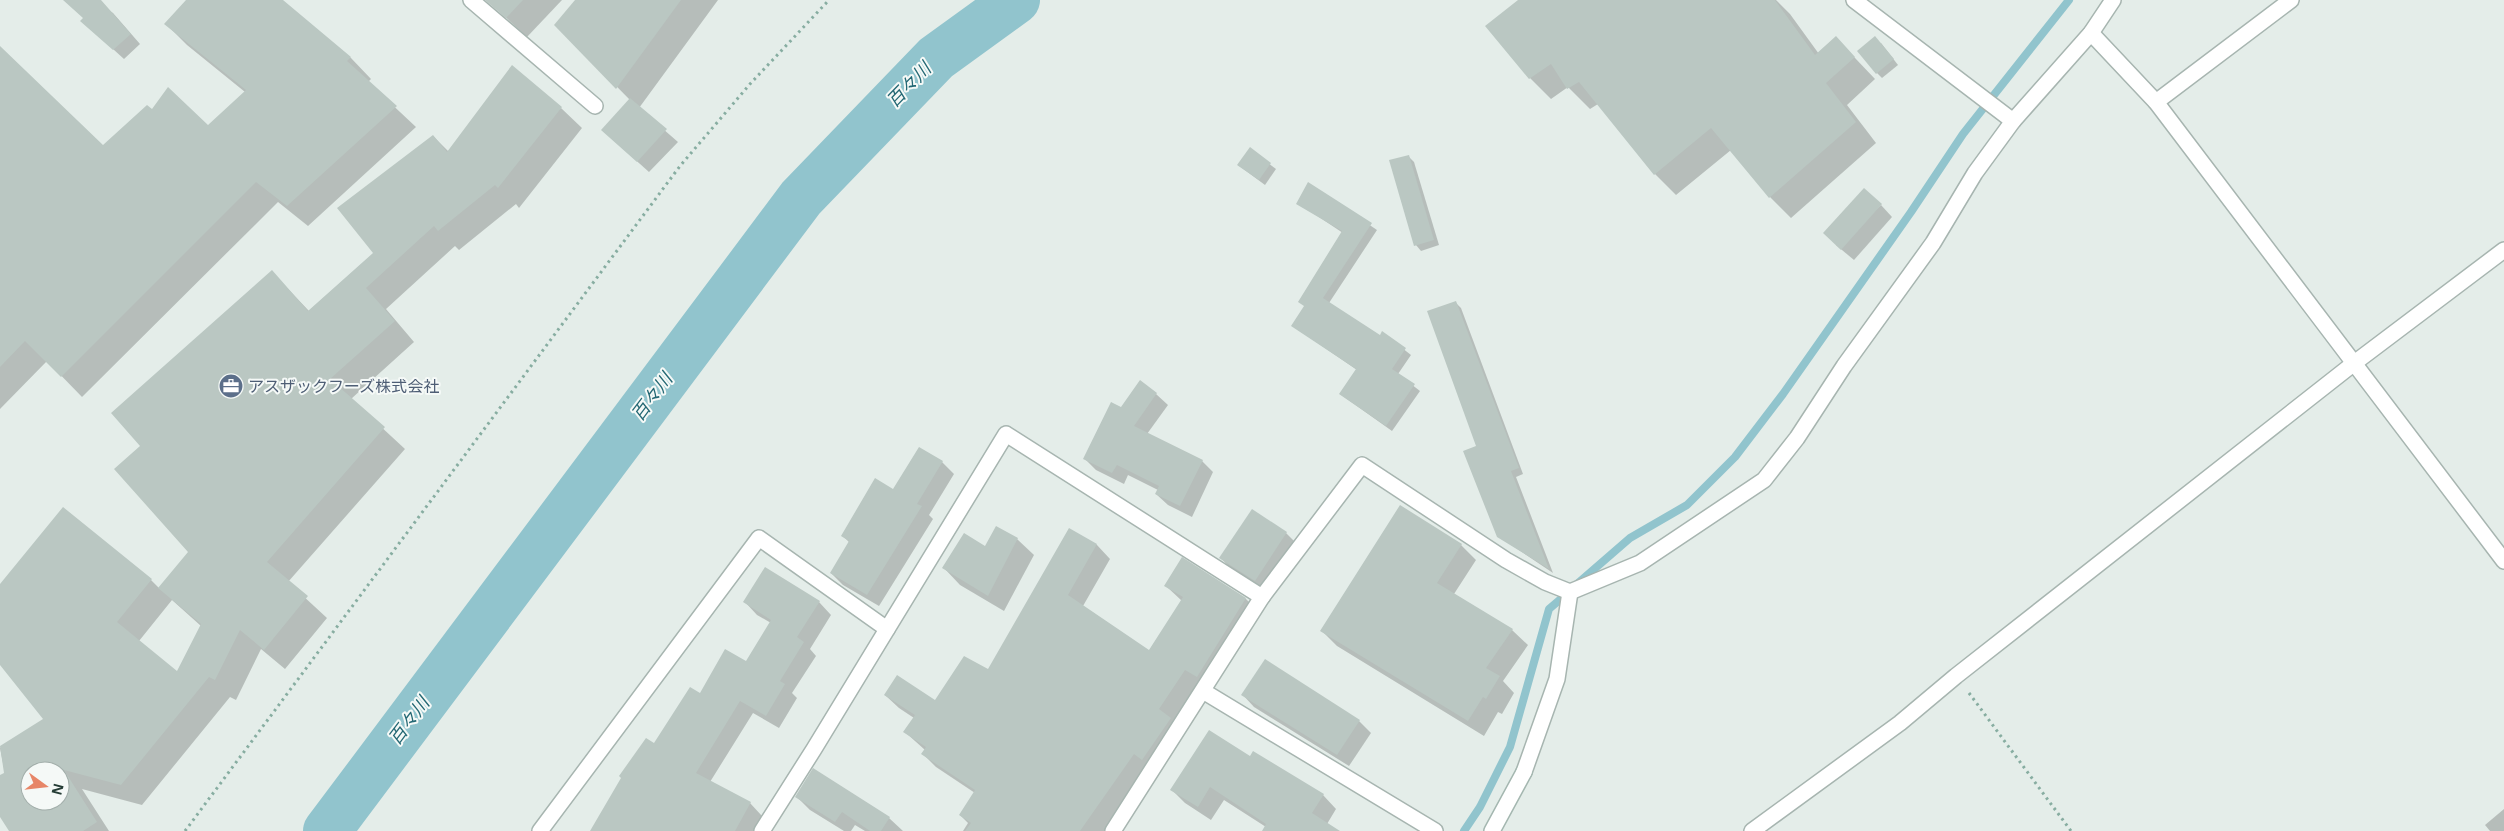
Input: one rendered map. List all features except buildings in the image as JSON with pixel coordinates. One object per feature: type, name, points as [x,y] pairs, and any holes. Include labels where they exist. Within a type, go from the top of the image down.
[{"type":"street","points":[[471,0],[595,106]]},
{"type":"street","points":[[1854,0],[2013,121]]},
{"type":"street","points":[[1113,831],[1262,597],[1362,465],[1506,560],[1544,582],[1570,592],[1640,563],[1764,480],[1797,438],[1844,366],[1933,243],[1975,173],[2013,121],[2091,33],[2113,0]]},
{"type":"street","points":[[2156,102],[2291,0]]},
{"type":"street","points":[[2091,33],[2156,102],[2504,562]]},
{"type":"street","points":[[1752,831],[1900,723],[1956,676],[2353,364],[2504,250]]},
{"type":"street","points":[[762,831],[1006,434],[1262,597]]},
{"type":"street","points":[[540,831],[758,538],[887,629]]},
{"type":"street","points":[[1492,831],[1524,772],[1557,679],[1570,592]]},
{"type":"street","points":[[1203,691],[1435,831]]},
{"type":"path","points":[[185,831],[680,166],[750,84],[829,0]]},
{"type":"path","points":[[1956,676],[2072,831]]},
{"type":"waterway","name":"百々川","points":[[327,831],[801,198],[936,58],[1016,0]]},
{"type":"waterway","points":[[1577,584],[1630,538],[1687,505],[1735,457],[1783,394],[1911,212],[1963,134],[2069,0]]},
{"type":"waterway","points":[[1464,831],[1480,807],[1510,747],[1549,609],[1569,592]]},
{"type":"place","name":"アスザックフーズ株式会社","points":[[231,386]]}]
